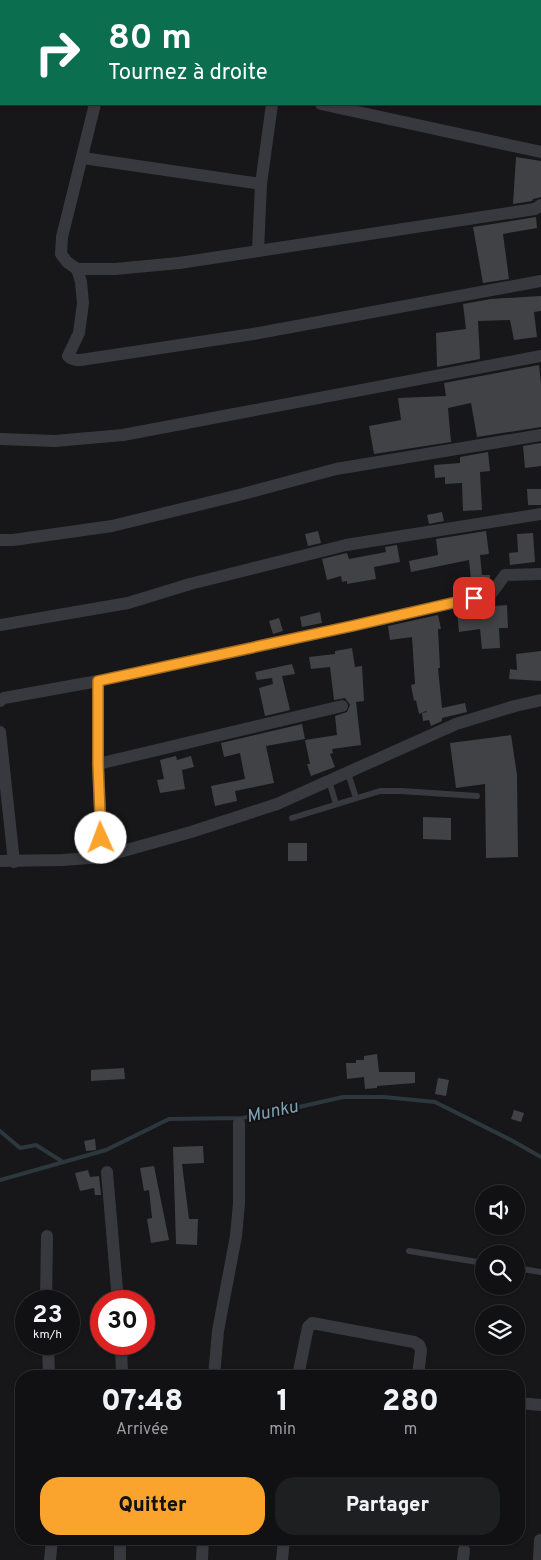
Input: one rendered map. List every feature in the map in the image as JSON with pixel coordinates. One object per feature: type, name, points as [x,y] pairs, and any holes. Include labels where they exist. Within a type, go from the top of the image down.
[{"type":"street","points":[[95,105],[62,236],[61,254],[66,262],[77,269],[115,269],[179,263],[535,209],[541,205]]},
{"type":"street","points":[[258,251],[261,184],[272,105]]},
{"type":"street","points":[[326,105],[541,152]]},
{"type":"street","points":[[83,158],[261,184]]},
{"type":"street","points":[[77,269],[83,293],[82,317],[79,333],[68,356],[71,359],[78,360],[253,334],[541,281]]},
{"type":"street","points":[[0,439],[55,441],[123,435],[541,356]]},
{"type":"street","points":[[0,540],[13,540],[112,526],[336,469],[541,435]]},
{"type":"street","points":[[0,625],[128,602],[190,584],[346,545],[541,514]]},
{"type":"street","points":[[0,701],[4,698],[98,681],[491,594],[505,575],[541,574]]},
{"type":"street","points":[[98,681],[98,764],[102,857]]},
{"type":"street","points":[[0,861],[14,862],[102,857],[192,832],[277,804],[456,724],[541,700]]},
{"type":"street","points":[[98,764],[342,706]]},
{"type":"street","points":[[0,732],[14,862]]},
{"type":"street","points":[[215,1370],[218,1331],[236,1236],[239,1203],[239,1123]]},
{"type":"street","points":[[107,1172],[117,1290]]},
{"type":"street","points":[[46,1290],[47,1236]]},
{"type":"street","points":[[299,1370],[308,1326],[312,1323],[414,1342],[420,1345],[421,1350],[419,1370]]},
{"type":"street","points":[[48,1355],[49,1370]]},
{"type":"street","points":[[121,1355],[122,1370]]},
{"type":"street","points":[[525,1404],[541,1405]]},
{"type":"street","points":[[539,1560],[540,1540]]},
{"type":"street","points":[[50,1560],[51,1545]]},
{"type":"street","points":[[120,1545],[120,1560]]},
{"type":"street","points":[[202,1560],[203,1545]]},
{"type":"street","points":[[282,1560],[283,1545]]},
{"type":"lane","points":[[348,773],[356,798]]},
{"type":"lane","points":[[329,781],[336,804]]},
{"type":"lane","points":[[292,818],[380,791],[478,796]]},
{"type":"lane","points":[[409,1251],[475,1262]]},
{"type":"lane","points":[[525,1269],[541,1272]]},
{"type":"building","points":[[516,157],[541,161],[541,197],[532,201],[513,204]]},
{"type":"building","points":[[536,217],[537,228],[503,234],[509,279],[483,283],[473,227]]},
{"type":"building","points":[[541,296],[541,311],[534,312],[537,337],[514,340],[510,320],[478,321],[480,359],[437,367],[436,333],[466,329],[463,304],[491,299]]},
{"type":"building","points":[[539,365],[541,427],[477,437],[471,403],[448,408],[451,442],[374,454],[369,426],[401,420],[398,398],[446,396],[444,383]]},
{"type":"building","points":[[541,443],[541,466],[525,468],[523,446]]},
{"type":"building","points":[[488,452],[490,471],[480,472],[482,510],[463,511],[462,483],[445,484],[445,477],[435,478],[434,465],[460,463],[460,457]]},
{"type":"building","points":[[527,489],[541,489],[541,505],[528,505]]},
{"type":"building","points":[[442,512],[444,521],[429,524],[427,515]]},
{"type":"building","points":[[318,531],[321,543],[308,546],[305,534]]},
{"type":"building","points":[[486,531],[489,554],[480,555],[482,575],[490,575],[490,581],[486,587],[472,590],[469,560],[411,572],[409,561],[438,555],[436,539]]},
{"type":"building","points":[[533,533],[535,562],[510,565],[509,553],[518,552],[517,534]]},
{"type":"building","points":[[397,545],[400,562],[374,567],[376,579],[347,584],[347,581],[342,582],[341,576],[327,580],[322,559],[347,553],[349,559],[386,552],[385,547]]},
{"type":"building","points":[[493,602],[493,606],[507,605],[508,628],[499,628],[500,648],[482,649],[480,629],[459,632],[457,610]]},
{"type":"building","points":[[320,612],[322,623],[302,627],[300,617]]},
{"type":"building","points":[[438,615],[441,629],[438,629],[440,668],[438,668],[442,708],[465,703],[467,712],[442,718],[442,721],[431,726],[429,720],[423,721],[422,713],[427,712],[426,711],[419,714],[416,700],[414,701],[411,685],[415,684],[412,637],[390,640],[388,626]]},
{"type":"building","points":[[279,618],[283,631],[273,634],[269,621]]},
{"type":"building","points":[[352,648],[355,667],[362,666],[364,701],[356,702],[361,745],[332,749],[333,753],[330,754],[335,767],[311,776],[307,764],[310,764],[305,740],[337,735],[335,716],[347,712],[350,705],[345,698],[334,700],[330,667],[311,669],[309,657],[335,654],[335,651]]},
{"type":"building","points":[[541,651],[541,681],[509,679],[510,669],[517,670],[516,654]]},
{"type":"building","points":[[292,664],[295,674],[282,676],[290,710],[265,716],[259,688],[273,684],[272,678],[257,680],[255,672]]},
{"type":"building","points":[[302,724],[305,739],[266,746],[274,783],[235,791],[237,801],[215,806],[211,786],[245,779],[240,753],[224,757],[221,743]]},
{"type":"building","points":[[511,735],[517,775],[518,857],[486,858],[485,784],[456,788],[450,743]]},
{"type":"building","points":[[176,756],[177,760],[191,756],[194,767],[182,770],[185,789],[160,793],[157,780],[164,779],[160,760]]},
{"type":"building","points":[[423,817],[451,818],[451,840],[423,839]]},
{"type":"building","points":[[288,843],[307,843],[307,861],[288,861]]},
{"type":"building","points":[[377,1054],[379,1072],[415,1072],[415,1083],[377,1086],[377,1088],[365,1089],[364,1077],[347,1079],[346,1063],[356,1063],[356,1060],[364,1060],[364,1056]]},
{"type":"building","points":[[124,1068],[125,1079],[91,1081],[91,1070]]},
{"type":"building","points":[[438,1078],[449,1080],[446,1096],[435,1094]]},
{"type":"building","points":[[514,1110],[524,1113],[521,1122],[511,1119]]},
{"type":"building","points":[[95,1139],[96,1150],[86,1151],[84,1141]]},
{"type":"building","points":[[203,1146],[204,1163],[182,1164],[189,1219],[198,1219],[197,1245],[176,1244],[173,1147]]},
{"type":"building","points":[[154,1166],[169,1240],[151,1243],[147,1219],[152,1218],[149,1190],[144,1191],[140,1168]]},
{"type":"building","points":[[88,1170],[90,1177],[99,1176],[101,1195],[95,1195],[94,1188],[80,1191],[75,1173]]},
{"type":"waterway","name":"Munku","points":[[0,1180],[106,1150],[169,1119],[242,1118],[343,1097],[384,1097],[435,1102],[541,1157]]},
{"type":"waterway","points":[[0,1131],[20,1148],[36,1145],[63,1162]]},
{"type":"route","points":[[101,838],[98,764],[98,681],[474,598]]}]
